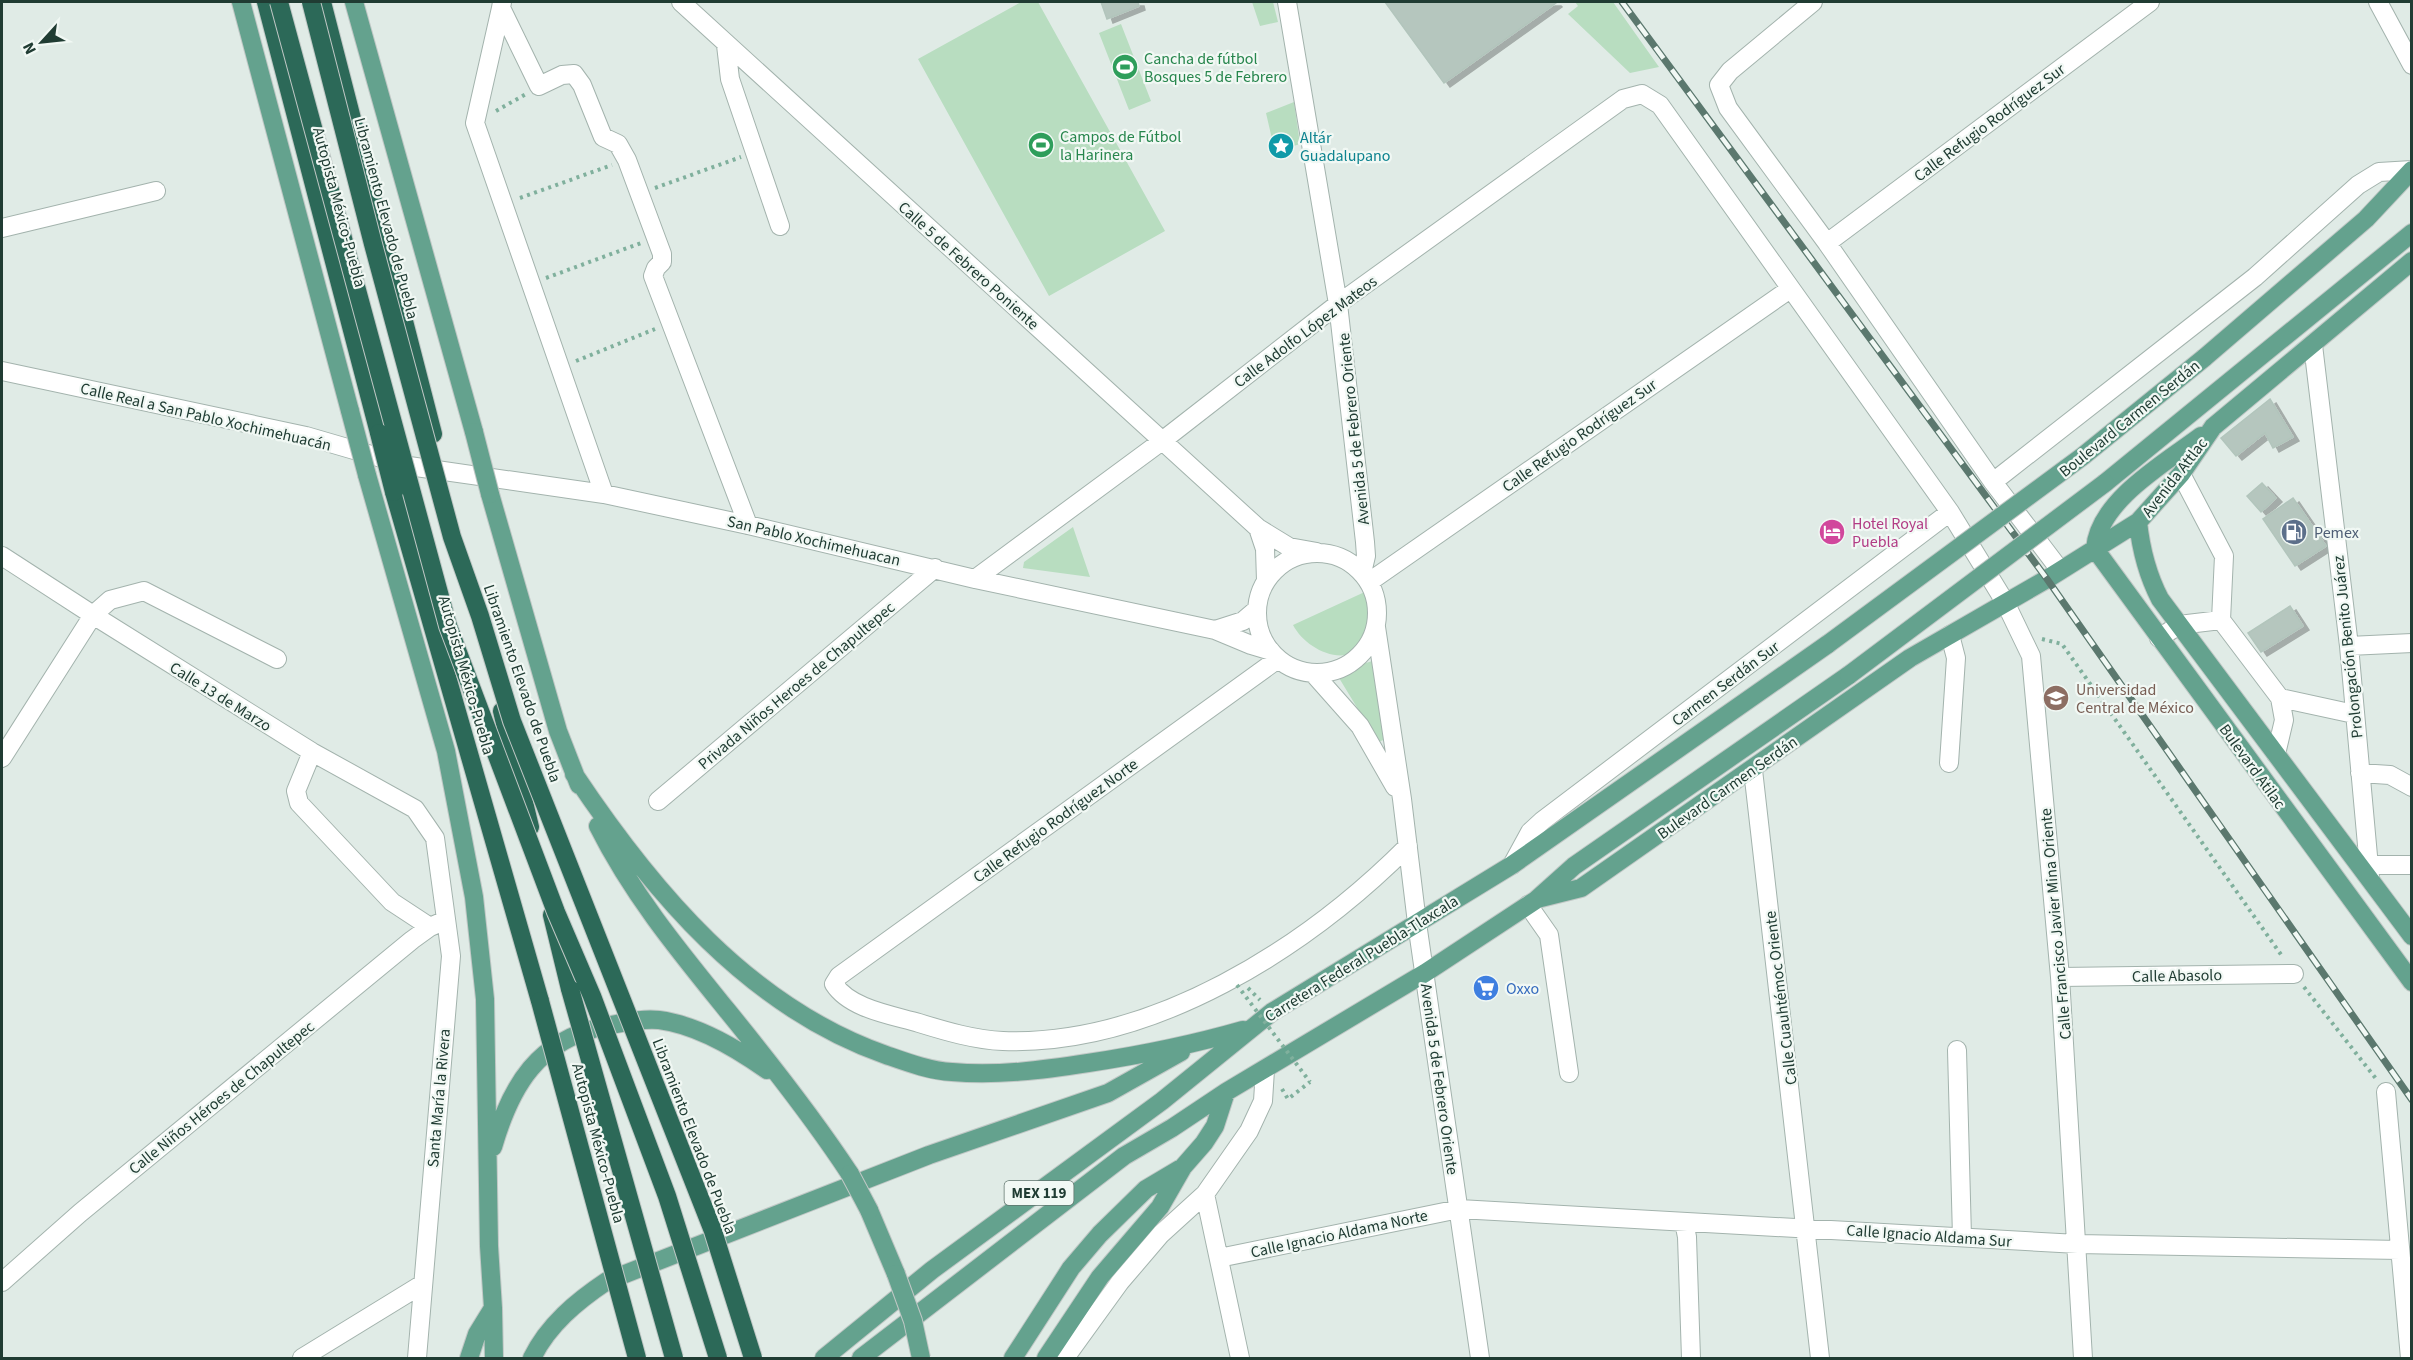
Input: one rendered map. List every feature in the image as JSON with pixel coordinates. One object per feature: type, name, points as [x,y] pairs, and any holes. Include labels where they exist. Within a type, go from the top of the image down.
[{"type":"highway","name":"Autopista México-Puebla","points":[[266,2],[394,492],[540,1001],[636,1359]]},
{"type":"highway","points":[[279,2],[448,626],[667,1196],[718,1359]]},
{"type":"highway","name":"Libramiento Elevado de Puebla","points":[[311,2],[452,537],[480,616],[512,721],[712,1231],[753,1359]]},
{"type":"highway","name":"Autopista México-Puebla","points":[[322,2],[446,483],[570,989],[674,1359]]},
{"type":"main road","points":[[241,2],[367,475],[446,751],[474,897],[481,952],[494,1359]]},
{"type":"main road","points":[[354,2],[490,494],[558,731],[574,774],[603,836],[658,924],[816,1123],[850,1174],[896,1274],[913,1321],[921,1358]]},
{"type":"main road","name":"Boulevard Carmen Serdán","points":[[1827,644],[2083,456],[2204,358],[2366,219],[2412,170]]},
{"type":"main road","name":"Boulevard Carmen Serdán","points":[[1532,902],[1574,866],[1849,675],[2105,483],[2412,233]]},
{"type":"main road","name":"Avenida Attlac","points":[[1910,658],[2138,522],[2181,474],[2213,427],[2412,261]]},
{"type":"main road","points":[[2095,549],[2096,537],[2106,515],[2122,498],[2213,427]]},
{"type":"main road","name":"Bulevard Atilac","points":[[2138,522],[2148,575],[2160,599],[2276,754],[2369,872],[2412,936]]},
{"type":"main road","name":"Bulevard Atilac","points":[[2095,549],[2412,982]]},
{"type":"main road","name":"Carretera Federal Puebla-Tlaxcala","points":[[824,1359],[932,1270],[1153,1108],[1272,1012],[1512,865],[1827,644]]},
{"type":"main road","name":"Bulevard Carmen Serdán","points":[[1532,902],[1581,888],[1753,770],[1910,658]]},
{"type":"main road","points":[[574,774],[633,857],[685,918],[752,979],[791,1008],[855,1042],[899,1059],[951,1072],[1045,1069],[1192,1045],[1253,1027]]},
{"type":"main road","points":[[1046,1359],[1100,1278],[1160,1207],[1183,1167],[1215,1126],[1226,1092],[1425,973],[1532,902]]},
{"type":"main road","points":[[489,1163],[505,1114],[520,1081],[539,1057],[559,1043],[591,1029],[643,1020],[660,1020],[682,1026],[749,1057],[792,1092]]},
{"type":"main road","points":[[532,1359],[537,1347],[567,1311],[608,1281],[929,1155],[1108,1093],[1192,1045]]},
{"type":"main road","name":"MEX 119","points":[[861,1359],[1124,1155],[1172,1128],[1226,1092]]},
{"type":"main road","points":[[1013,1359],[1071,1268],[1100,1234],[1146,1189],[1183,1167]]},
{"type":"main road","points":[[469,1359],[477,1334],[493,1308]]},
{"type":"street","name":"Calle 5 de Febrero Poniente","points":[[681,2],[1258,528],[1289,547],[1317,552]]},
{"type":"street","name":"Avenida 5 de Febrero Oriente","points":[[1287,2],[1338,304],[1365,542],[1366,578]]},
{"type":"street","points":[[1813,2],[1730,71],[1719,85],[1728,108],[1827,243],[1993,482],[2060,570]]},
{"type":"street","name":"Calle Refugio Rodríguez Sur","points":[[1827,243],[2150,2]]},
{"type":"street","points":[[2378,2],[2412,65]]},
{"type":"street","points":[[501,5],[539,86],[562,75],[574,74],[582,85],[603,137],[618,144],[627,160],[641,193],[662,262],[656,268],[653,276],[747,525]]},
{"type":"street","points":[[501,5],[475,123],[501,205],[604,494]]},
{"type":"street","points":[[726,45],[730,79],[780,226]]},
{"type":"street","name":"Calle Adolfo López Mateos","points":[[975,579],[1162,441],[1338,304],[1623,99],[1642,94]]},
{"type":"street","name":"Calle Francisco Javier Mina Oriente","points":[[1642,94],[1660,105],[1950,512],[2005,602],[2031,656],[2060,977],[2084,1359]]},
{"type":"street","points":[[1993,482],[2255,277],[2358,185],[2379,172],[2412,170]]},
{"type":"street","points":[[2,228],[156,191]]},
{"type":"street","name":"Calle Refugio Rodríguez Sur","points":[[1366,578],[1790,289]]},
{"type":"street","name":"Prolongación Benito Juárez","points":[[2313,345],[2349,646],[2369,872]]},
{"type":"street","name":"Calle Real a San Pablo Xochimehuacán","points":[[2,371],[306,436],[410,466]]},
{"type":"street","name":"San Pablo Xochimehuacan","points":[[410,466],[604,494],[747,525],[975,579],[1215,630],[1274,655]]},
{"type":"street","points":[[2181,474],[2224,556],[2221,620],[2280,698],[2284,720],[2276,754]]},
{"type":"street","name":"Carmen Serdán Sur","points":[[1512,865],[1530,831],[1542,821],[1950,512]]},
{"type":"street","points":[[1258,528],[1265,549],[1266,581]]},
{"type":"street","points":[[1317,552],[1339,557],[1354,565],[1366,578],[1377,604],[1376,627],[1365,649],[1353,662],[1337,670],[1313,673],[1295,669],[1274,655],[1261,634],[1257,609],[1260,592],[1278,567],[1299,555],[1317,552]]},
{"type":"street","name":"Calle 13 de Marzo","points":[[2,556],[312,752],[415,809],[435,838]]},
{"type":"street","name":"Privada Niños Heroes de Chapultepec","points":[[658,801],[935,568]]},
{"type":"street","points":[[2,758],[93,615],[110,600],[144,591],[277,659]]},
{"type":"street","points":[[1215,630],[1231,627],[1243,621],[1257,609]]},
{"type":"street","points":[[2160,638],[2179,625],[2221,620]]},
{"type":"street","name":"Avenida 5 de Febrero Oriente","points":[[1376,627],[1480,1359]]},
{"type":"street","points":[[1949,763],[1956,658],[1950,636]]},
{"type":"street","points":[[2349,646],[2412,643]]},
{"type":"street","name":"Calle Refugio Rodríguez Norte","points":[[1274,655],[839,976],[834,984],[841,994],[866,1007],[934,1028],[1000,1041],[1044,1040],[1113,1029],[1179,1005],[1244,971],[1285,946],[1355,895],[1408,846]]},
{"type":"street","name":"Avenida 5 de Febrero Oriente","points":[[1313,673],[1360,726],[1402,799]]},
{"type":"street","points":[[2280,698],[2354,714]]},
{"type":"street","points":[[312,752],[296,791],[299,803],[392,902],[438,923]]},
{"type":"street","name":"Calle Cuauhtémoc Oriente","points":[[1753,770],[1821,1359]]},
{"type":"street","points":[[2360,773],[2390,775],[2412,787]]},
{"type":"street","name":"Santa María la Rivera","points":[[417,1359],[451,956],[438,923],[435,838]]},
{"type":"street","points":[[2369,872],[2412,865]]},
{"type":"street","points":[[1532,902],[1549,935],[1569,1073]]},
{"type":"street","name":"Calle Niños Héroes de Chapultepec","points":[[2,1282],[89,1205],[438,923]]},
{"type":"street","points":[[451,956],[481,952]]},
{"type":"street","name":"Calle Abasolo","points":[[2060,977],[2294,974]]},
{"type":"street","points":[[1957,1050],[1962,1237]]},
{"type":"street","points":[[1065,1359],[1120,1282],[1161,1234],[1205,1194],[1249,1131],[1263,1101],[1265,1070]]},
{"type":"street","points":[[2386,1092],[2410,1359]]},
{"type":"street","points":[[1205,1194],[1240,1359]]},
{"type":"street","name":"Calle Ignacio Aldama Sur","points":[[1459,1209],[2078,1244],[2400,1251]]},
{"type":"street","name":"Calle Ignacio Aldama Norte","points":[[1219,1258],[1459,1209]]},
{"type":"street","points":[[1684,1222],[1687,1238],[1691,1359]]},
{"type":"street","points":[[302,1359],[422,1285]]},
{"type":"path","points":[[475,123],[539,86]]},
{"type":"path","points":[[641,193],[755,152]]},
{"type":"path","points":[[501,205],[627,160]]},
{"type":"path","points":[[530,284],[655,238]]},
{"type":"path","points":[[560,367],[669,323]]},
{"type":"path","points":[[2025,641],[2046,639],[2062,644],[2294,974],[2386,1092]]},
{"type":"path","points":[[1237,985],[1310,1082],[1288,1099]]},
{"type":"green space","name":"Campos de Fútbol la Harinera","points":[[1021,2],[1038,2],[1165,231],[1049,296],[918,59]]},
{"type":"green space","points":[[1252,2],[1273,2],[1278,22],[1260,26]]},
{"type":"green space","points":[[1575,2],[1613,2],[1659,67],[1630,73],[1568,14],[1578,6]]},
{"type":"green space","name":"Cancha de fútbol Bosques 5 de Febrero","points":[[1121,24],[1151,101],[1129,110],[1099,33]]},
{"type":"green space","points":[[1294,102],[1300,144],[1275,152],[1266,113]]},
{"type":"green space","points":[[1073,527],[1090,577],[1023,568],[1024,562]]},
{"type":"green space","points":[[1369,590],[1373,605],[1372,630],[1365,645],[1359,650],[1341,655],[1322,651],[1305,640],[1293,625]]},
{"type":"green space","points":[[1378,659],[1389,738],[1378,742],[1336,673]]},
{"type":"building","points":[[1101,2],[1138,2],[1139,6],[1107,19]]},
{"type":"building","points":[[1385,2],[1555,2],[1556,3],[1444,83]]},
{"type":"building","points":[[2270,399],[2293,437],[2273,448],[2265,433],[2236,456],[2221,438]]},
{"type":"building","name":"Pemex","points":[[2262,483],[2276,498],[2261,512],[2247,496]]},
{"type":"building","name":"Pemex","points":[[2293,498],[2326,546],[2295,566],[2263,519]]},
{"type":"building","points":[[2290,606],[2303,626],[2261,652],[2248,633]]},
{"type":"railway","points":[[1622,2],[2047,579],[2412,1100]]},
{"type":"place","name":"Cancha de fútbol Bosques 5 de Febrero","points":[[1125,67]]},
{"type":"place","name":"Campos de Fútbol la Harinera","points":[[1041,145]]},
{"type":"place","name":"Altár Guadalupano","points":[[1281,146]]},
{"type":"place","name":"Hotel Royal Puebla","points":[[1832,532]]},
{"type":"place","name":"Pemex","points":[[2294,532]]},
{"type":"place","name":"Universidad Central de México","points":[[2056,698]]},
{"type":"place","name":"Oxxo","points":[[1486,988]]}]
